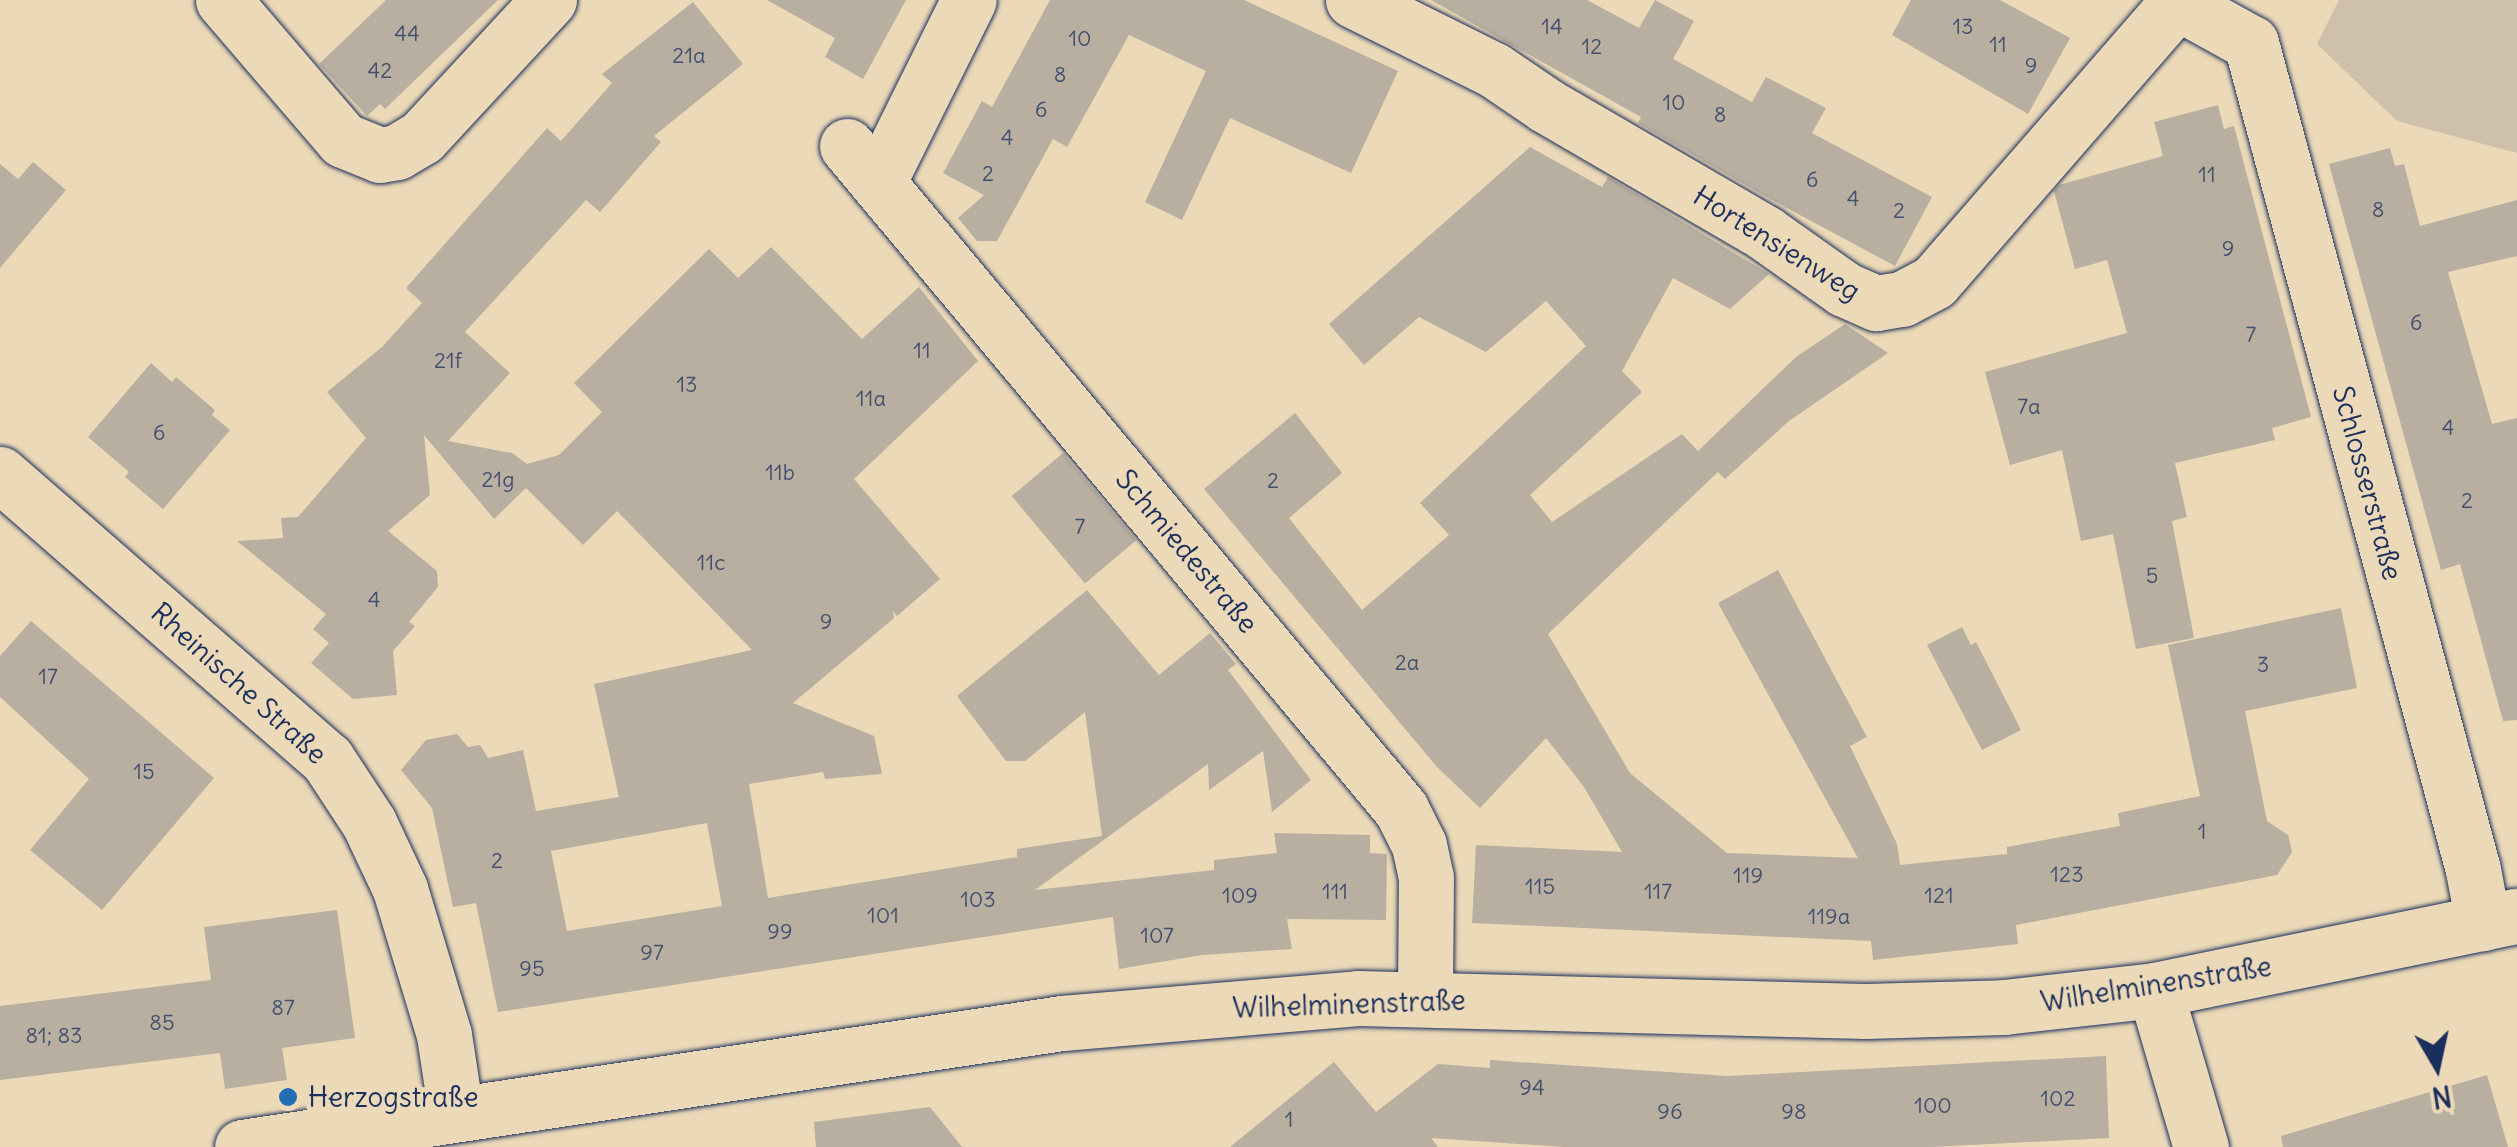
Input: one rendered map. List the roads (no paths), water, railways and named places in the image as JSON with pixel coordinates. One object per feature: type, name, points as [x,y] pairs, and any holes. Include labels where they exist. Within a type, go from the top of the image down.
[{"type":"street","points":[[224,0],[344,140],[380,155],[397,152],[422,136],[550,0]]},
{"type":"street","name":"Schmiedestraße","points":[[969,0],[862,165],[1402,809],[1419,846],[1426,877],[1425,997]]},
{"type":"street","name":"Hortensienweg","points":[[1352,0],[1494,70],[1547,106],[1765,234],[1844,289],[1876,303],[1902,299],[1934,282],[2175,1]]},
{"type":"street","name":"Schlosserstraße","points":[[2175,1],[2251,43],[2473,870],[2500,920]]},
{"type":"street","name":"Rheinische Straße","points":[[0,474],[328,759],[370,823],[400,889],[444,1035],[492,1122]]},
{"type":"street","name":"Wilhelminenstraße","points":[[242,1147],[492,1122],[1062,1023],[1358,998],[1866,1011],[2004,1007],[2155,990],[2500,920]]},
{"type":"street","points":[[2155,990],[2201,1147]]},
{"type":"place","name":"Herzogstraße","points":[[288,1097]]}]
